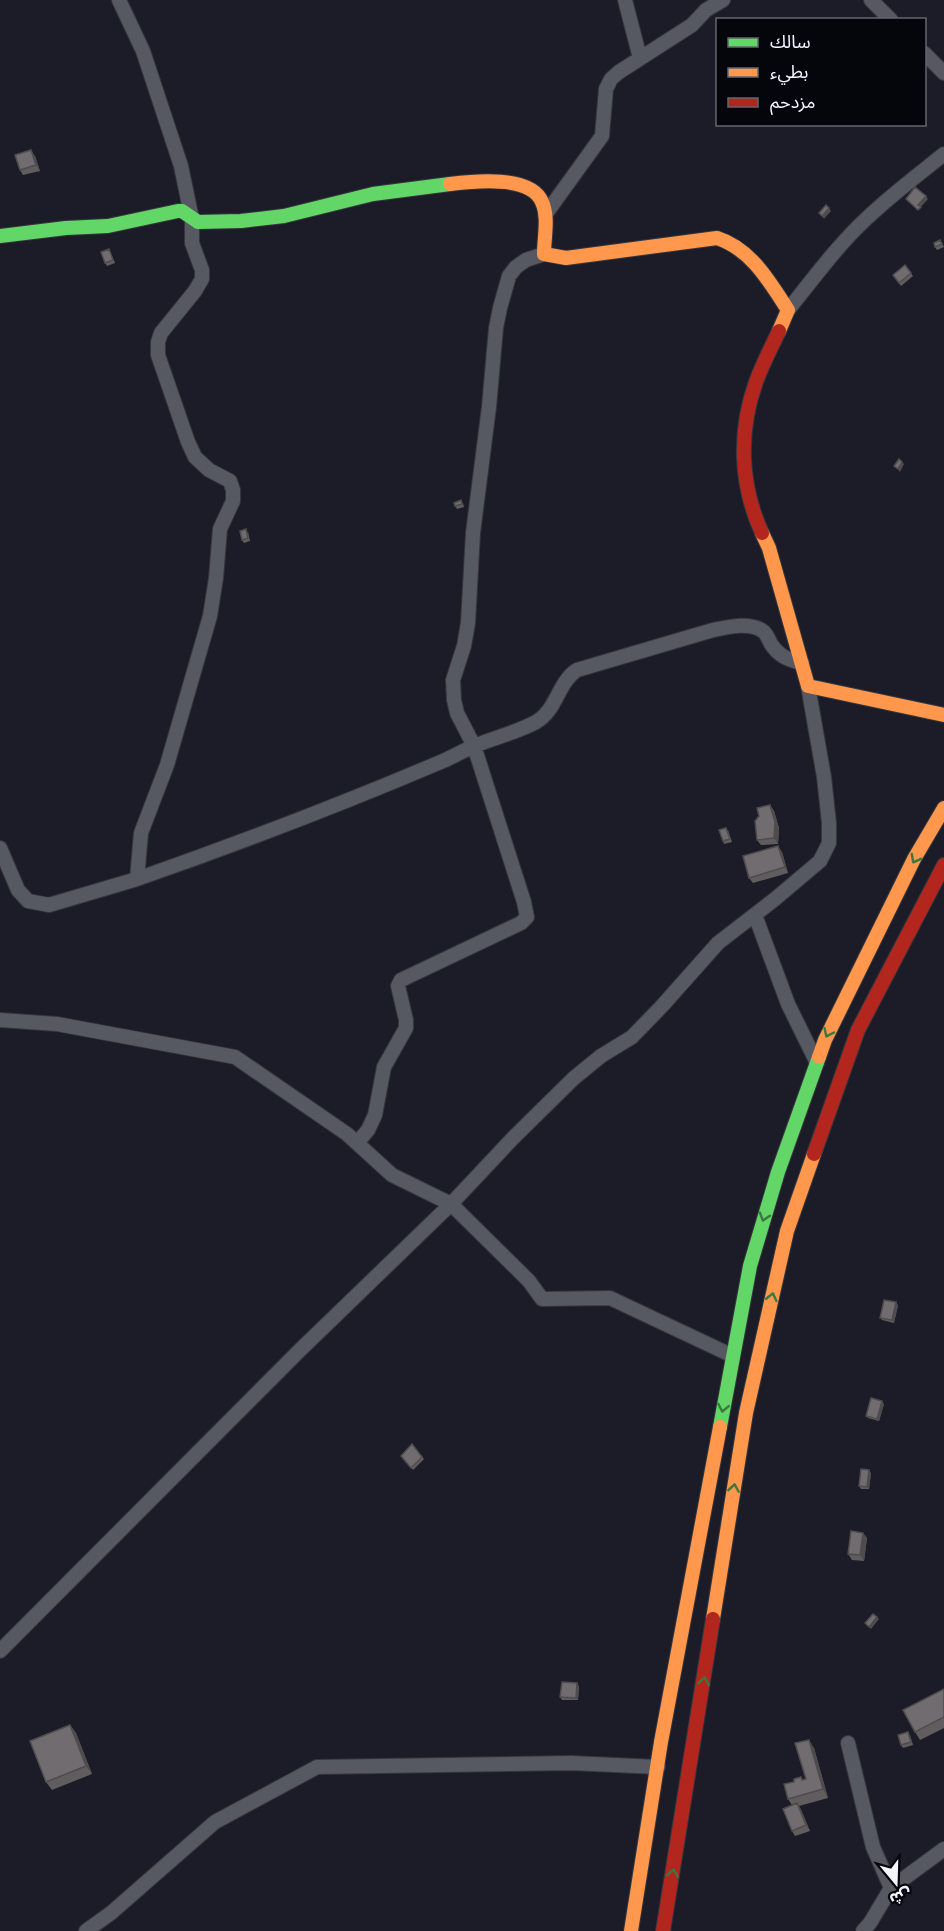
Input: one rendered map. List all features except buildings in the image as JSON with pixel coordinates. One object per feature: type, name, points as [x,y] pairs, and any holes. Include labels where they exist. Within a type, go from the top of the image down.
[{"type":"main road","points":[[0,236],[66,228],[108,226],[178,211],[182,211],[198,222],[284,216],[373,194],[486,181],[514,183],[537,193],[543,203],[544,254],[566,258],[717,238],[729,240],[753,263],[788,310],[756,382],[747,410],[743,467],[748,496],[769,548],[808,686],[944,715]]},
{"type":"main road","points":[[664,1930],[677,1744],[733,1356],[750,1266],[778,1172],[825,1040],[914,859],[944,808]]},
{"type":"main road","points":[[632,1928],[658,1767],[677,1744],[746,1413],[787,1231],[858,1030],[944,865]]},
{"type":"main road","points":[[632,1928],[649,1917],[661,1923],[664,1930]]},
{"type":"street","points":[[119,0],[143,51],[181,165],[192,219],[192,243],[200,262],[202,279],[161,333],[158,355],[195,458],[209,470],[231,481],[233,490],[233,501],[220,529],[210,616],[167,765],[141,833],[136,879]]},
{"type":"street","points":[[625,0],[640,58]]},
{"type":"street","points":[[544,215],[602,136],[606,89],[611,79],[692,25],[706,10],[723,0]]},
{"type":"street","points":[[871,0],[889,18]]},
{"type":"street","points":[[926,55],[944,72]]},
{"type":"street","points":[[788,310],[865,220],[892,195],[944,154]]},
{"type":"street","points":[[357,1143],[368,1130],[375,1115],[384,1067],[406,1028],[399,986],[401,980],[521,923],[527,917],[474,746],[457,713],[453,680],[464,646],[468,623],[473,533],[489,407],[496,328],[509,276],[526,260],[544,254]]},
{"type":"street","points":[[0,848],[18,890],[28,901],[49,905],[136,879],[226,848],[536,722],[552,707],[569,675],[577,670],[728,627],[756,627],[767,635],[776,651],[783,657],[802,663]]},
{"type":"street","points":[[0,1651],[299,1351],[452,1204],[514,1137],[574,1078],[601,1056],[632,1036],[718,943],[820,861],[829,843],[824,777],[808,686]]},
{"type":"street","points":[[755,915],[788,1004],[817,1063]]},
{"type":"street","points":[[0,1020],[57,1024],[235,1057],[347,1134],[392,1175],[452,1204],[529,1281],[542,1299],[610,1298],[733,1356]]},
{"type":"street","points":[[848,1743],[873,1847],[891,1888]]},
{"type":"street","points":[[86,1931],[111,1913],[215,1822],[317,1767],[571,1763],[658,1767]]},
{"type":"street","points":[[863,1931],[891,1888],[944,1849]]},
{"type":"traffic: fast","points":[[0,236],[66,228],[108,226],[178,211],[182,211],[198,222],[241,221],[284,216],[373,194],[450,184]]},
{"type":"traffic: fast","points":[[720,1427],[750,1266],[778,1172],[819,1057]]},
{"type":"traffic: slow","points":[[450,184],[501,182],[526,187],[536,193],[542,202],[545,214],[544,254],[566,258],[717,238],[729,243],[758,267],[788,310],[779,331]]},
{"type":"traffic: slow","points":[[762,533],[769,548],[808,686],[944,715]]},
{"type":"traffic: slow","points":[[819,1057],[825,1040],[914,859],[944,808]]},
{"type":"traffic: slow","points":[[713,1619],[746,1413],[787,1231],[814,1154]]},
{"type":"traffic: slow","points":[[631,1931],[661,1742],[720,1427]]},
{"type":"traffic: jam","points":[[762,533],[749,496],[744,439],[746,420],[756,382],[779,331]]},
{"type":"traffic: jam","points":[[814,1154],[858,1030],[944,865]]},
{"type":"traffic: jam","points":[[663,1931],[713,1619]]}]
